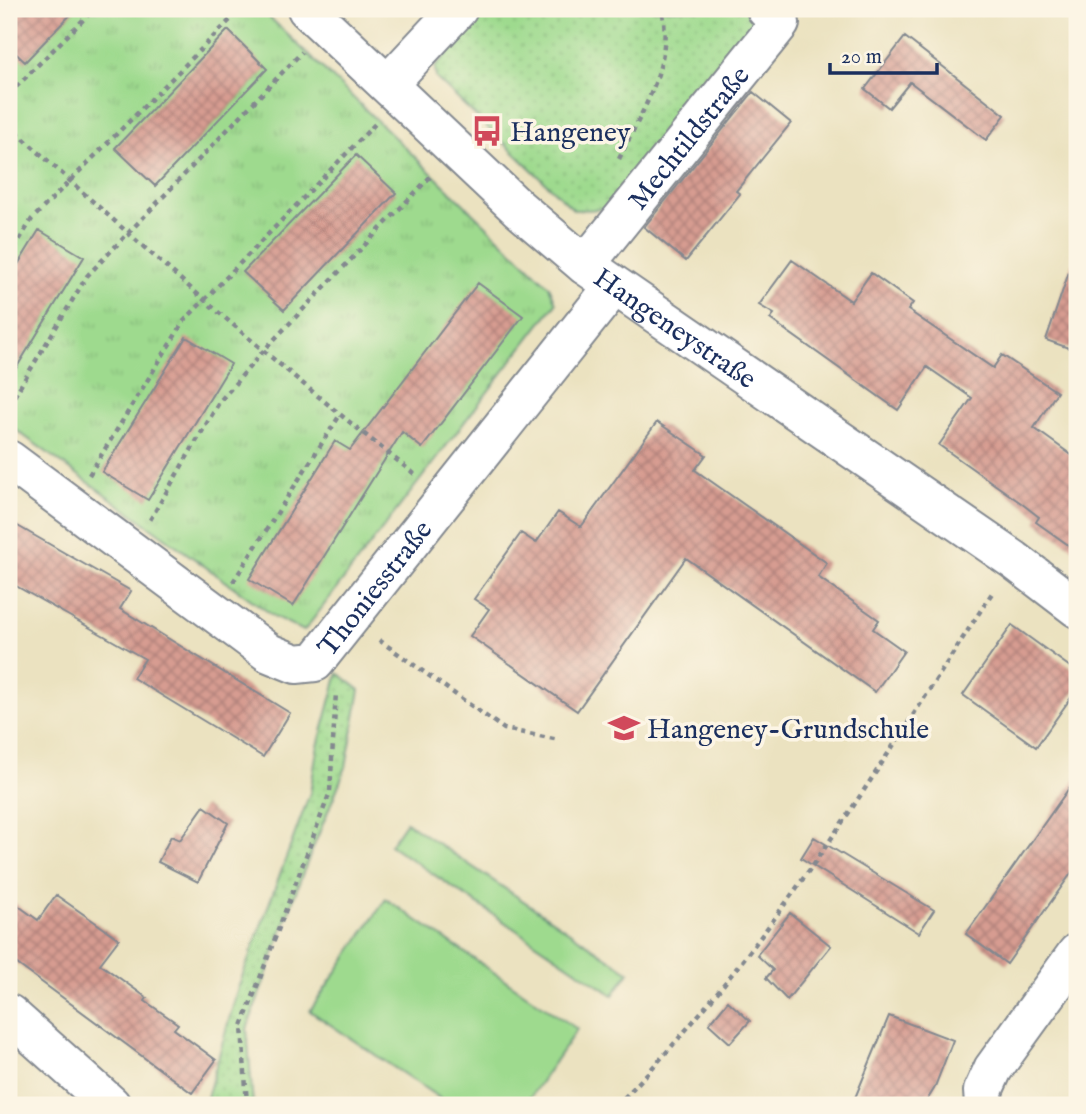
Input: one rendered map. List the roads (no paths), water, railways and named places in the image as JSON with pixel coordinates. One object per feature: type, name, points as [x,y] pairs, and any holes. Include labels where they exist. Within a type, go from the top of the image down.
[{"type":"street","points":[[394,91],[458,9]]},
{"type":"street","name":"Mechtildstraße","points":[[599,276],[780,23],[766,9]]},
{"type":"street","name":"Hangeneystraße","points":[[317,18],[456,149],[599,276],[1014,560],[1077,608]]},
{"type":"street","name":"Thoniesstraße","points":[[9,460],[269,653],[296,664],[315,662],[445,498],[599,276]]},
{"type":"street","points":[[985,1105],[983,1091],[993,1069],[1077,953]]},
{"type":"street","points":[[9,1014],[111,1105]]},
{"type":"place","name":"Hangeney","points":[[487,131]]},
{"type":"place","name":"Hangeney-Grundschule","points":[[624,728]]}]
